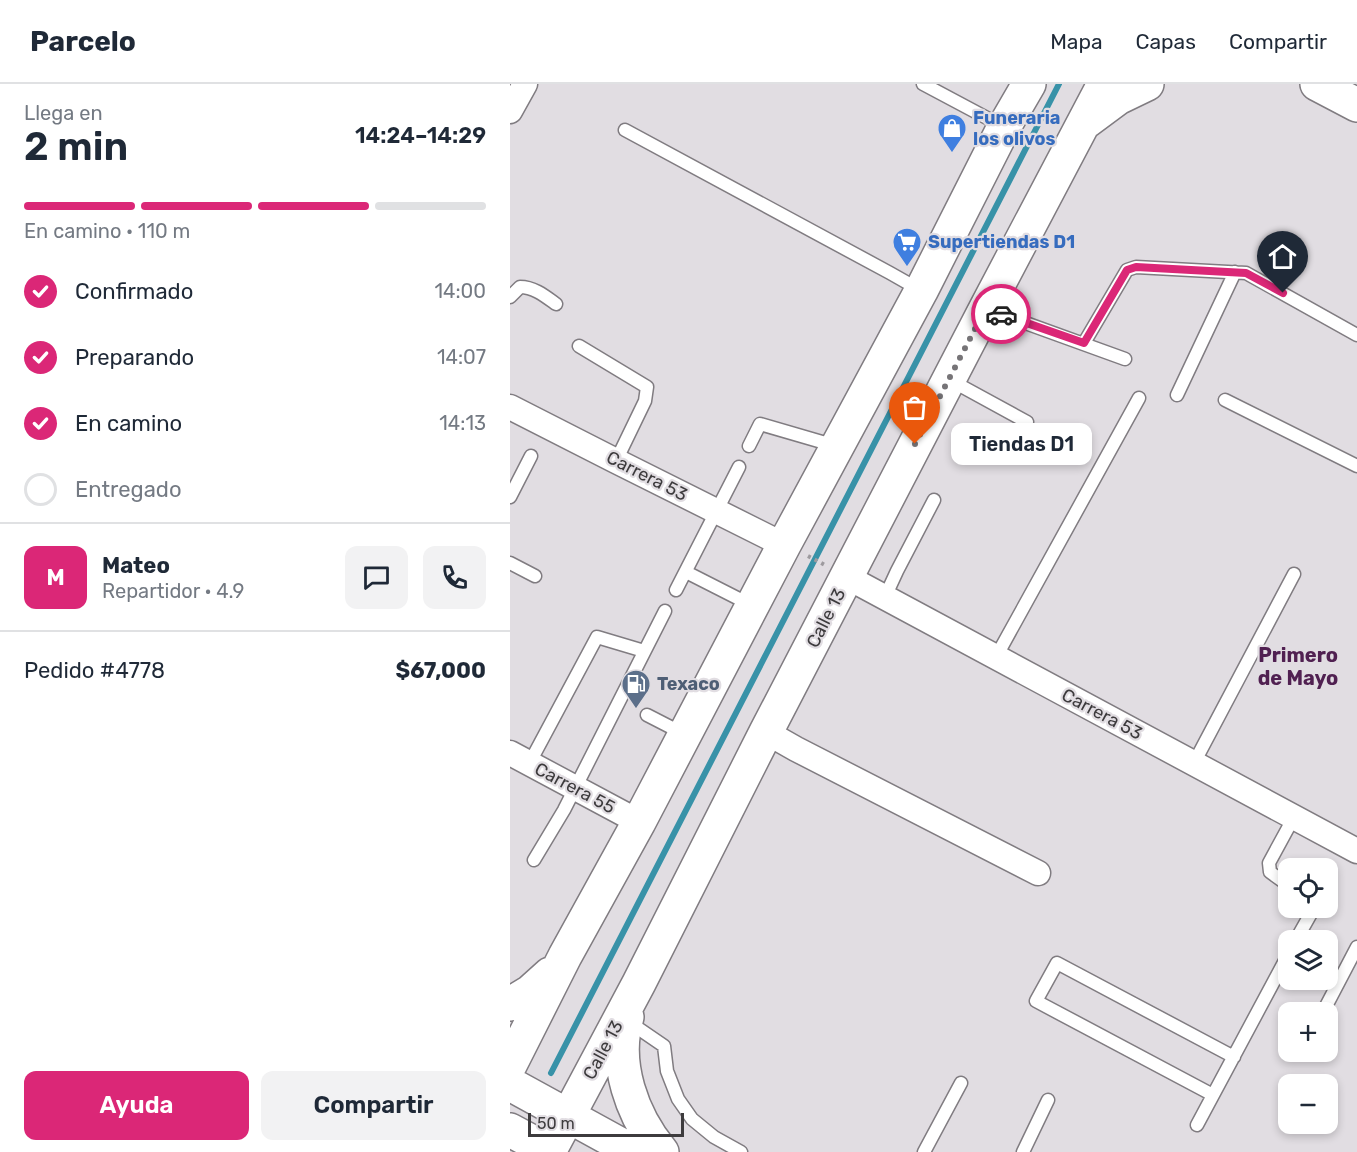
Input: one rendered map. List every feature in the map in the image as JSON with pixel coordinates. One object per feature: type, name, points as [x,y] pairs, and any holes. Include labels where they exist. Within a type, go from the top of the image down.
[{"type":"main road","points":[[510,1065],[565,956],[753,606],[795,550],[836,448],[921,291],[1004,127],[1029,84]]},
{"type":"main road","name":"Calle 13","points":[[550,1152],[639,983],[766,732],[837,572],[949,380],[1104,84]]},
{"type":"main road","points":[[1084,124],[1119,98],[1147,84]]},
{"type":"main road","points":[[1317,84],[1357,105]]},
{"type":"main road","points":[[510,1004],[543,981],[565,956]]},
{"type":"main road","points":[[639,983],[626,1020],[623,1052],[627,1084],[637,1114],[648,1135],[662,1152]]},
{"type":"main road","points":[[510,1084],[634,1152]]},
{"type":"main road","points":[[510,1130],[550,1152]]},
{"type":"street","name":"Carrera 53","points":[[510,407],[795,550]]},
{"type":"street","name":"Carrera 53","points":[[837,572],[1357,851]]},
{"type":"street","points":[[766,732],[1038,873]]},
{"type":"street","name":"Carrera 55","points":[[520,759],[639,822]]},
{"type":"lane","points":[[923,84],[1004,127]]},
{"type":"lane","points":[[626,130],[921,291]]},
{"type":"lane","points":[[1084,343],[1127,270],[1136,267],[1246,273],[1357,335]]},
{"type":"lane","points":[[1177,395],[1235,272]]},
{"type":"lane","points":[[510,297],[520,287],[527,287],[556,304]]},
{"type":"lane","points":[[986,308],[1125,359]]},
{"type":"lane","points":[[579,346],[647,387],[645,401],[616,461]]},
{"type":"lane","points":[[949,380],[1027,422]]},
{"type":"lane","points":[[996,657],[1139,398]]},
{"type":"lane","points":[[1225,400],[1357,466]]},
{"type":"lane","points":[[749,446],[760,424],[836,448]]},
{"type":"lane","points":[[510,497],[531,456]]},
{"type":"lane","points":[[676,590],[739,466]]},
{"type":"lane","points":[[885,597],[934,500]]},
{"type":"lane","points":[[510,563],[534,576]]},
{"type":"lane","points":[[686,572],[753,606]]},
{"type":"lane","points":[[1194,763],[1294,574]]},
{"type":"lane","points":[[534,860],[622,703],[644,651],[665,611]]},
{"type":"lane","points":[[520,759],[597,637],[644,651]]},
{"type":"lane","points":[[648,715],[685,734]]},
{"type":"lane","points":[[1278,878],[1270,872],[1269,863],[1294,817]]},
{"type":"lane","points":[[1328,1002],[1357,947]]},
{"type":"lane","points":[[1213,1095],[1036,1001],[1057,963],[1234,1057]]},
{"type":"lane","points":[[1197,1125],[1278,974]]},
{"type":"lane","points":[[626,1020],[664,1046],[670,1081],[678,1099],[692,1119],[735,1151]]},
{"type":"lane","points":[[924,1152],[961,1083]]},
{"type":"lane","points":[[1023,1152],[1048,1100]]},
{"type":"path","points":[[795,550],[837,572]]},
{"type":"waterway","points":[[551,1073],[1059,84]]},
{"type":"way so far","points":[[915,444],[986,308],[1001,314]]},
{"type":"place","name":"Funeraria los olivos","points":[[952,154]]},
{"type":"place","name":"Supertiendas D1","points":[[907,268]]},
{"type":"place","name":"Tiendas D1","points":[[915,444]]},
{"type":"place","name":"Texaco","points":[[636,710]]},
{"type":"district","name":"Primero de Mayo","points":[[1298,666]]},
{"type":"route","points":[[1001,314],[1084,343],[1127,270],[1136,267],[1246,273],[1283,293]]}]
